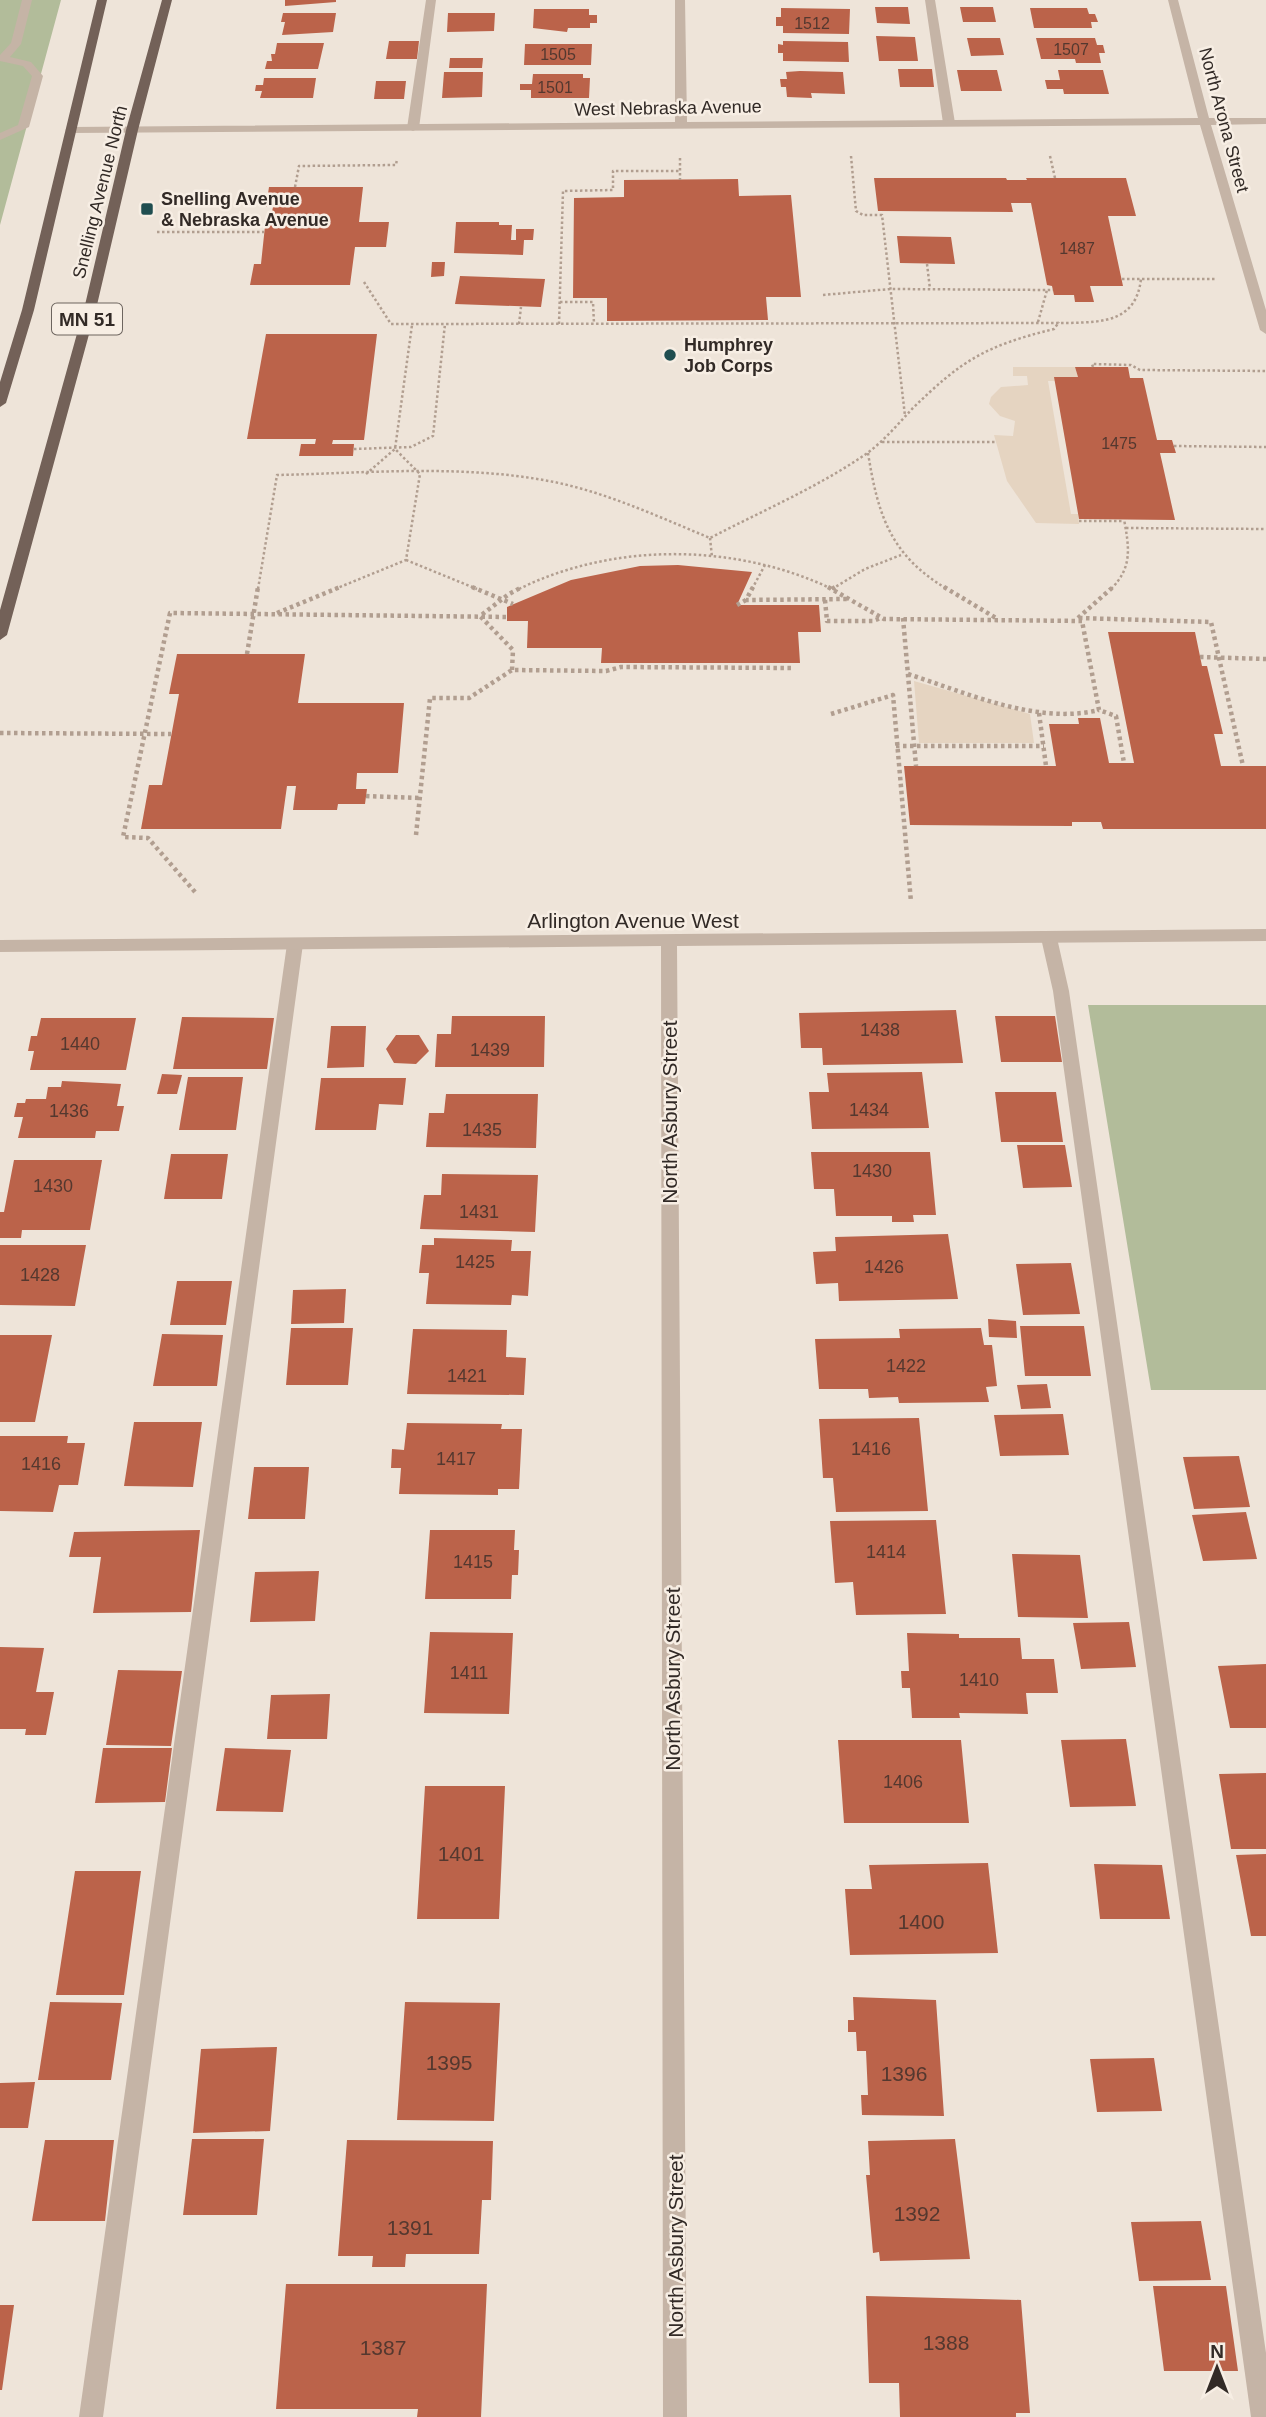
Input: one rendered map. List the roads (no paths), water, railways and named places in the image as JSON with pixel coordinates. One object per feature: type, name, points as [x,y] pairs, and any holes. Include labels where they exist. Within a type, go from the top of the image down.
[{"type":"main road","name":"Snelling Avenue North","points":[[0,403],[28,310],[102,0]]},
{"type":"main road","name":"Snelling Avenue North","points":[[0,635],[91,305],[132,130],[167,0]]},
{"type":"street","points":[[1,58],[16,44],[27,0]]},
{"type":"street","points":[[413,128],[431,0]]},
{"type":"street","points":[[680,0],[681,126]]},
{"type":"street","points":[[930,0],[949,123]]},
{"type":"street","name":"North Arona Street","points":[[1173,0],[1205,122],[1266,330]]},
{"type":"street","points":[[0,137],[23,127],[38,76],[27,64],[1,58]]},
{"type":"street","name":"West Nebraska Avenue","points":[[71,130],[1266,121]]},
{"type":"street","name":"Arlington Avenue West","points":[[0,946],[1266,935]]},
{"type":"street","points":[[1049,938],[1061,991],[1264,2417]]},
{"type":"street","name":"North Asbury Street","points":[[669,942],[675,2417]]},
{"type":"street","points":[[91,2417],[295,944]]},
{"type":"place","name":"Snelling Avenue & Nebraska Avenue","points":[[147,209]]},
{"type":"place","name":"Humphrey Job Corps","points":[[670,355]]}]
